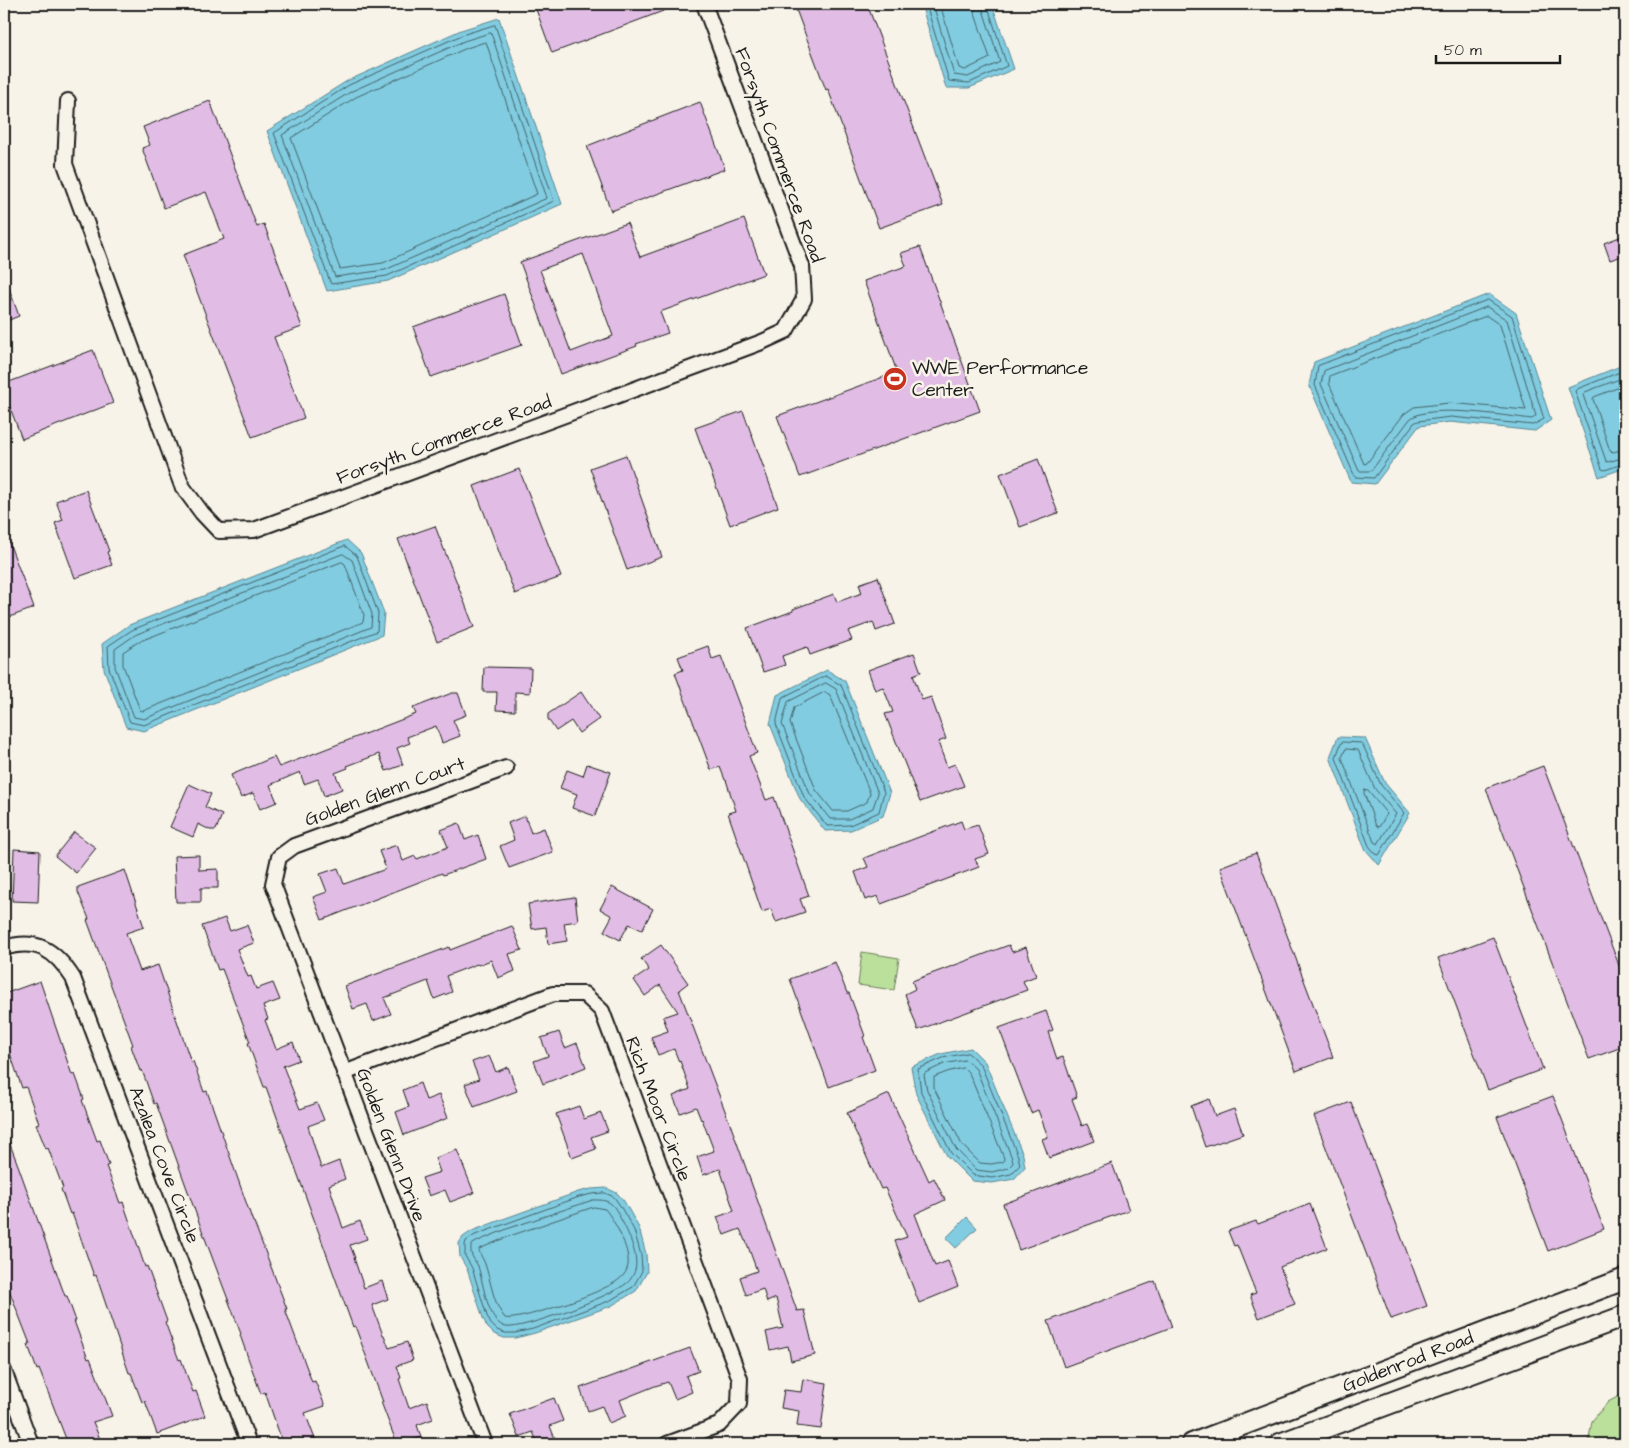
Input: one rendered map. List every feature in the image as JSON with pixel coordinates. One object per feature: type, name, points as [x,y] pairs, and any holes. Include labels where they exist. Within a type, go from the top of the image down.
[{"type":"main road","name":"Goldenrod Road","points":[[1192,1444],[1625,1279]]},
{"type":"main road","name":"Goldenrod Road","points":[[1280,1444],[1625,1316]]},
{"type":"street","name":"Forsyth Commerce Road","points":[[68,101],[65,164],[182,486],[202,513],[219,531],[254,530],[762,342],[786,331],[804,299],[802,266],[704,4]]},
{"type":"street","name":"Golden Glenn Court","points":[[279,857],[294,846],[506,768]]},
{"type":"street","name":"Golden Glenn Drive","points":[[279,857],[273,884],[485,1444]]},
{"type":"street","name":"Azalea Cove Circle","points":[[4,948],[20,944],[47,950],[61,961],[74,978],[249,1444]]},
{"type":"street","name":"Rich Moor Circle","points":[[344,1073],[553,994],[584,994],[602,1011],[740,1378],[739,1404],[719,1425],[667,1444]]},
{"type":"street","points":[[4,1371],[31,1444]]},
{"type":"green space","points":[[862,952],[899,958],[894,990],[858,985]]},
{"type":"green space","points":[[1625,1393],[1625,1444],[1588,1444],[1592,1421],[1608,1402]]},
{"type":"water","points":[[921,4],[992,4],[1014,69],[969,88],[946,88]]},
{"type":"water","points":[[499,18],[562,204],[388,281],[327,291],[267,131],[347,81],[461,30]]},
{"type":"water","points":[[1489,294],[1516,313],[1551,420],[1535,431],[1450,422],[1419,426],[1375,484],[1351,482],[1309,385],[1314,362]]},
{"type":"water","points":[[1623,365],[1625,366],[1625,468],[1599,477],[1568,387]]},
{"type":"water","points":[[347,540],[361,553],[384,613],[382,635],[144,731],[126,727],[104,669],[102,644],[129,625]]},
{"type":"water","points":[[827,670],[845,681],[890,793],[883,816],[851,830],[825,831],[800,799],[770,724],[777,695]]},
{"type":"water","points":[[1338,737],[1365,738],[1385,783],[1410,813],[1379,865],[1365,849],[1330,757]]},
{"type":"water","points":[[971,1048],[985,1062],[1023,1155],[1025,1167],[1014,1179],[992,1183],[972,1181],[947,1156],[916,1094],[911,1067],[941,1054]]},
{"type":"water","points":[[606,1188],[617,1193],[624,1201],[639,1228],[646,1254],[647,1272],[636,1291],[611,1306],[535,1333],[516,1338],[504,1338],[494,1334],[487,1327],[483,1318],[467,1269],[460,1257],[459,1243],[463,1237],[472,1231],[578,1192]]},
{"type":"water","points":[[967,1217],[977,1228],[956,1248],[946,1238]]},
{"type":"building","points":[[534,4],[679,4],[679,5],[552,53]]},
{"type":"building","points":[[794,4],[867,4],[943,205],[879,228],[828,89],[826,90]]},
{"type":"building","points":[[210,101],[257,227],[264,224],[302,327],[274,337],[304,418],[252,437],[183,255],[224,239],[206,192],[164,208],[142,148],[150,145],[143,127]]},
{"type":"building","points":[[700,102],[725,169],[611,211],[587,146]]},
{"type":"building","points":[[744,219],[764,274],[660,312],[668,333],[561,374],[520,262],[627,223],[640,257]],"holes":[[[583,254],[613,336],[571,352],[540,270]]]},
{"type":"building","points":[[1625,235],[1625,255],[1610,260],[1604,243]]},
{"type":"building","points":[[920,247],[980,411],[800,477],[777,416],[897,372],[864,281],[906,266],[901,253]]},
{"type":"building","points":[[4,280],[6,280],[19,316],[4,322]]},
{"type":"building","points":[[504,294],[522,345],[431,377],[413,327]]},
{"type":"building","points":[[93,350],[113,403],[22,439],[4,392],[4,384]]},
{"type":"building","points":[[743,411],[778,507],[730,525],[695,428]]},
{"type":"building","points":[[626,455],[662,557],[627,570],[590,468]]},
{"type":"building","points":[[1038,459],[1058,513],[1020,527],[1000,474]]},
{"type":"building","points":[[519,469],[561,577],[515,594],[474,486]]},
{"type":"building","points":[[86,490],[109,551],[107,552],[112,565],[75,578],[55,523],[63,520],[56,501]]},
{"type":"building","points":[[435,526],[474,627],[437,642],[398,539]]},
{"type":"building","points":[[4,532],[34,608],[4,619]]},
{"type":"building","points":[[878,577],[895,624],[876,631],[873,622],[848,631],[852,640],[810,655],[807,647],[782,656],[785,665],[763,672],[747,628],[834,594],[837,602],[862,593],[859,584]]},
{"type":"building","points":[[708,646],[712,659],[721,656],[757,753],[749,756],[766,800],[774,797],[809,896],[800,899],[805,912],[776,922],[771,909],[762,912],[728,813],[736,811],[726,780],[720,767],[711,770],[675,673],[683,670],[678,657]]},
{"type":"building","points":[[914,653],[921,672],[913,675],[922,700],[931,697],[946,739],[938,742],[947,767],[955,764],[964,786],[920,802],[885,714],[893,712],[883,687],[875,690],[868,670]]},
{"type":"building","points":[[484,667],[531,668],[530,693],[515,692],[515,711],[496,710],[497,692],[483,692]]},
{"type":"building","points":[[581,692],[599,719],[579,733],[571,721],[556,731],[548,719],[548,714]]},
{"type":"building","points":[[452,693],[458,693],[466,715],[453,720],[460,736],[442,743],[436,726],[407,737],[410,743],[397,748],[403,765],[386,771],[379,754],[347,766],[348,768],[335,773],[342,789],[324,796],[318,779],[304,784],[300,772],[270,785],[277,802],[260,809],[253,793],[241,798],[231,775],[274,757],[279,767],[416,714],[413,708]]},
{"type":"building","points":[[587,764],[611,772],[595,816],[572,808],[577,794],[560,788],[567,770],[583,776]]},
{"type":"building","points":[[1543,766],[1625,981],[1625,1046],[1589,1059],[1486,788]]},
{"type":"building","points":[[189,784],[211,794],[205,807],[222,815],[216,830],[210,830],[198,824],[193,837],[170,827]]},
{"type":"building","points":[[525,816],[531,833],[544,828],[553,852],[509,868],[500,846],[514,840],[508,823]]},
{"type":"building","points":[[961,821],[964,829],[978,825],[989,854],[975,859],[979,867],[881,904],[878,896],[865,900],[855,872],[868,867],[864,858]]},
{"type":"building","points":[[459,823],[465,840],[478,835],[486,859],[443,875],[442,873],[322,920],[313,897],[327,892],[320,874],[338,868],[344,884],[386,869],[379,851],[397,845],[403,861],[415,856],[417,859],[448,847],[441,830]]},
{"type":"building","points":[[74,832],[96,848],[76,873],[55,856]]},
{"type":"building","points":[[14,849],[40,851],[38,902],[12,901]]},
{"type":"building","points":[[1256,853],[1333,1057],[1296,1071],[1220,867]]},
{"type":"building","points":[[199,855],[199,870],[218,869],[218,888],[201,888],[201,902],[176,902],[174,856]]},
{"type":"building","points":[[125,870],[144,927],[126,933],[140,971],[158,965],[191,1062],[193,1061],[204,1092],[207,1091],[312,1382],[315,1381],[325,1406],[305,1413],[317,1444],[283,1444],[265,1392],[261,1394],[241,1334],[156,1103],[154,1104],[142,1070],[140,1071],[131,1046],[133,1045],[87,920],[89,919],[78,892],[78,887]]},
{"type":"building","points":[[612,887],[653,909],[642,930],[629,924],[620,940],[604,931],[612,916],[600,909]]},
{"type":"building","points":[[575,897],[578,921],[564,923],[567,941],[548,944],[546,927],[532,929],[528,904]]},
{"type":"building","points":[[225,918],[230,931],[247,925],[254,943],[237,949],[248,977],[251,976],[256,989],[273,983],[280,1000],[263,1006],[268,1019],[265,1020],[276,1049],[293,1042],[299,1060],[283,1066],[300,1109],[317,1103],[324,1120],[308,1126],[321,1168],[339,1161],[345,1179],[329,1185],[343,1228],[360,1221],[367,1239],[350,1245],[364,1288],[382,1281],[388,1299],[372,1305],[383,1335],[389,1348],[407,1342],[413,1360],[397,1366],[401,1378],[399,1379],[409,1408],[427,1401],[433,1419],[417,1425],[421,1437],[403,1444],[397,1444],[266,1087],[264,1087],[248,1043],[250,1042],[222,969],[218,970],[202,926]]},
{"type":"building","points":[[512,926],[522,950],[509,954],[515,971],[498,978],[491,960],[477,964],[446,976],[452,992],[434,999],[428,981],[384,998],[391,1014],[373,1021],[367,1004],[353,1009],[345,986],[449,947],[450,950]]},
{"type":"building","points":[[1493,937],[1543,1069],[1488,1090],[1438,958]]},
{"type":"building","points":[[661,945],[688,983],[679,990],[732,1129],[797,1311],[804,1310],[815,1355],[791,1361],[788,1346],[770,1350],[766,1332],[783,1328],[776,1298],[767,1302],[763,1289],[746,1295],[740,1277],[757,1271],[740,1229],[724,1235],[717,1217],[734,1211],[720,1169],[703,1175],[697,1157],[714,1151],[696,1107],[680,1113],[673,1096],[690,1089],[674,1049],[658,1055],[651,1037],[668,1031],[663,1017],[678,1012],[660,985],[645,996],[634,980],[649,970],[641,959]]},
{"type":"building","points":[[1009,945],[1012,952],[1026,947],[1036,976],[1023,981],[1027,990],[918,1030],[905,994],[915,989],[912,981]]},
{"type":"building","points":[[835,962],[865,1036],[863,1037],[875,1070],[829,1087],[790,979]]},
{"type":"building","points":[[40,981],[72,1075],[75,1074],[97,1141],[100,1140],[109,1165],[106,1166],[120,1203],[123,1202],[145,1267],[147,1266],[179,1360],[181,1359],[193,1392],[196,1391],[205,1416],[157,1434],[145,1401],[142,1402],[131,1373],[129,1373],[96,1275],[94,1276],[72,1213],[70,1214],[61,1189],[63,1188],[48,1148],[46,1149],[36,1124],[39,1123],[26,1087],[22,1088],[4,1036],[4,994]]},
{"type":"building","points":[[1046,1011],[1053,1030],[1048,1032],[1057,1059],[1063,1057],[1077,1097],[1072,1099],[1082,1126],[1087,1124],[1094,1141],[1049,1158],[1042,1139],[1048,1137],[1038,1110],[1031,1113],[999,1028]]},
{"type":"building","points":[[559,1032],[565,1048],[577,1043],[586,1067],[543,1084],[534,1061],[548,1056],[541,1038]]},
{"type":"building","points":[[489,1056],[496,1072],[508,1067],[517,1091],[474,1107],[465,1084],[479,1079],[472,1062]]},
{"type":"building","points":[[420,1083],[426,1100],[439,1095],[448,1118],[404,1135],[396,1112],[409,1107],[403,1090]]},
{"type":"building","points":[[889,1094],[929,1181],[934,1178],[945,1200],[915,1214],[935,1266],[948,1261],[958,1287],[919,1303],[895,1241],[907,1237],[885,1188],[881,1189],[847,1113]]},
{"type":"building","points":[[1553,1096],[1604,1229],[1548,1251],[1497,1117]]},
{"type":"building","points":[[1209,1099],[1215,1116],[1234,1109],[1243,1134],[1205,1147],[1191,1106]]},
{"type":"building","points":[[1351,1102],[1427,1306],[1391,1319],[1314,1116]]},
{"type":"building","points":[[579,1106],[584,1119],[601,1113],[608,1131],[591,1137],[596,1149],[572,1158],[556,1114]]},
{"type":"building","points":[[4,1131],[65,1296],[67,1296],[88,1359],[90,1358],[112,1416],[93,1422],[102,1444],[68,1444],[39,1369],[37,1370],[28,1345],[30,1344],[4,1277]]},
{"type":"building","points":[[457,1150],[474,1193],[450,1202],[445,1190],[429,1196],[422,1178],[440,1172],[435,1158]]},
{"type":"building","points":[[1112,1163],[1129,1210],[1019,1250],[1003,1204]]},
{"type":"building","points":[[1310,1204],[1327,1248],[1280,1267],[1295,1304],[1259,1318],[1250,1295],[1256,1293],[1237,1245],[1234,1246],[1228,1231],[1256,1221],[1258,1224]]},
{"type":"building","points":[[1155,1281],[1172,1327],[1064,1367],[1048,1321]]},
{"type":"building","points":[[690,1348],[699,1371],[686,1376],[692,1392],[675,1399],[668,1382],[655,1386],[620,1400],[626,1416],[609,1423],[602,1406],[588,1411],[580,1388]]},
{"type":"building","points":[[803,1379],[827,1383],[821,1429],[797,1426],[799,1411],[781,1408],[784,1390],[801,1392]]},
{"type":"building","points":[[554,1398],[563,1421],[550,1426],[557,1444],[538,1444],[533,1432],[519,1437],[510,1414]]},
{"type":"place","name":"WWE Performance Center","points":[[895,379]]}]
